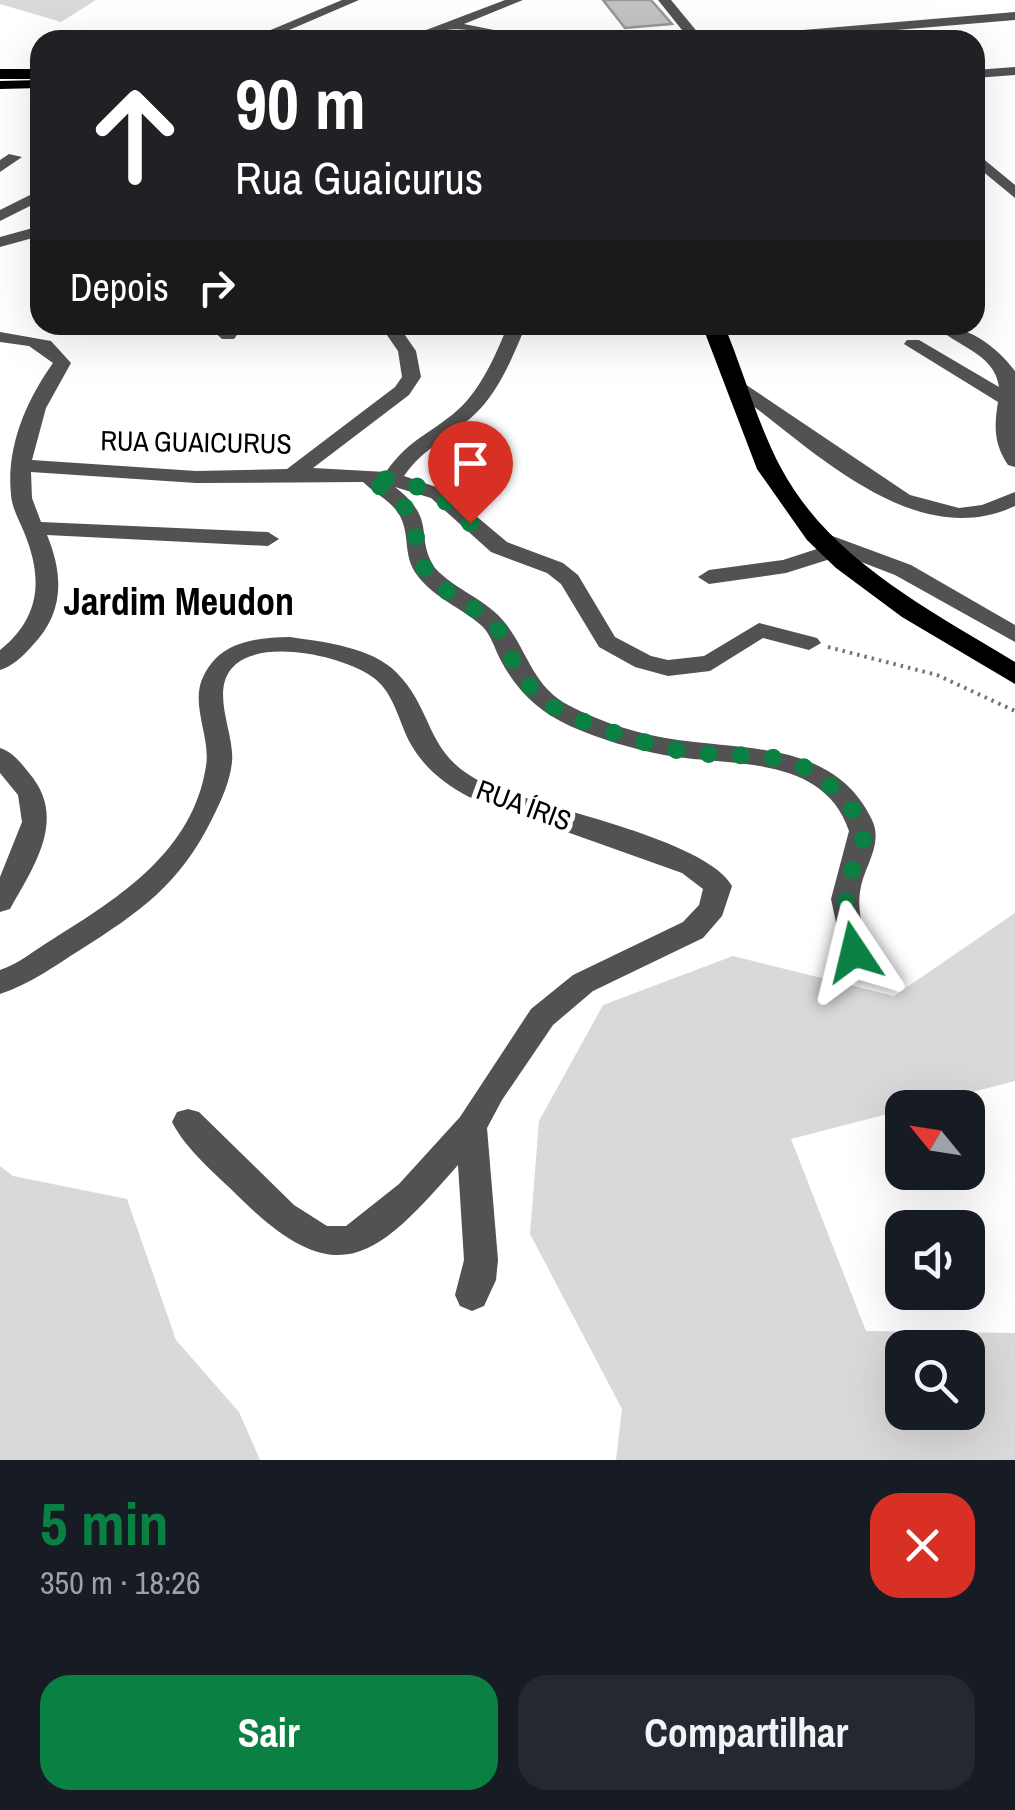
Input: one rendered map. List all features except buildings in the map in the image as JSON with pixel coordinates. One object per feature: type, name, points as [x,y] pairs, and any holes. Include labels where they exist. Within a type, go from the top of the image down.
[{"type":"highway","points":[[3,75],[30,78]]},
{"type":"highway","points":[[717,335],[770,470],[826,545],[900,602],[1015,674]]},
{"type":"street","points":[[279,30],[353,0]]},
{"type":"street","points":[[442,30],[517,0]]},
{"type":"street","points":[[664,0],[689,30]]},
{"type":"street","points":[[850,30],[1015,16]]},
{"type":"street","points":[[456,26],[477,30]]},
{"type":"street","points":[[985,73],[1015,71]]},
{"type":"street","points":[[985,166],[1015,193]]},
{"type":"street","points":[[0,216],[30,200]]},
{"type":"street","points":[[0,242],[30,234]]},
{"type":"street","points":[[293,474],[402,391],[412,378],[407,351],[396,335]]},
{"type":"street","points":[[513,335],[503,359],[470,409],[380,479],[404,504],[414,523],[417,558],[431,578],[498,628],[526,684],[564,712],[672,749],[767,754],[812,771],[853,810],[862,827],[864,849],[846,886],[845,910],[854,952]]},
{"type":"street","points":[[957,335],[990,356],[1008,374],[1012,402],[1004,435],[1007,450],[1015,461]]},
{"type":"street","points":[[0,337],[43,345],[56,352],[62,363],[40,393],[33,411],[21,493],[52,582],[48,609],[33,631],[0,662]]},
{"type":"street","points":[[913,344],[955,364],[986,389],[1012,402]]},
{"type":"street","points":[[738,386],[862,477],[908,502],[950,513],[980,512],[1015,498]]},
{"type":"street","name":"RUA GUAICURUS","points":[[23,465],[196,477],[293,474],[380,479],[438,494],[499,547],[555,568],[570,580],[607,642],[644,662],[668,668],[691,666],[721,656],[759,630],[809,643]]},
{"type":"street","points":[[34,528],[268,539]]},
{"type":"street","points":[[709,577],[786,566],[826,545],[903,570],[1015,635]]},
{"type":"street","name":"RUA ÍRIS","points":[[0,982],[18,976],[148,888],[170,868],[218,776],[220,754],[212,694],[214,677],[223,662],[238,652],[261,646],[298,644],[336,651],[382,672],[395,688],[427,751],[452,776],[550,818],[657,851],[692,866],[718,886],[712,908],[694,930],[583,983],[542,1017],[470,1127]]},
{"type":"street","points":[[0,757],[32,797],[34,816],[28,849],[0,902]]},
{"type":"street","points":[[188,1122],[289,1222],[313,1240],[336,1244],[357,1236],[393,1210],[470,1127]]},
{"type":"street","points":[[470,1127],[481,1260],[472,1295]]},
{"type":"path","points":[[809,643],[937,675],[1015,711]]},
{"type":"shaded area","points":[[0,0],[96,0],[61,22],[0,4]]},
{"type":"shaded area","points":[[1015,913],[1015,1081],[980,1090],[885,1090],[885,1115],[791,1139],[866,1331],[885,1331],[885,1430],[985,1430],[985,1333],[1015,1333],[1015,1460],[616,1460],[622,1409],[530,1234],[539,1121],[603,1005],[733,956],[894,996]]},
{"type":"shaded area","points":[[0,1166],[13,1176],[127,1199],[176,1340],[239,1412],[260,1460],[0,1460]]},
{"type":"district","name":"Jardim Meudon","points":[[179,601]]},
{"type":"route","points":[[470,523],[438,494],[392,479],[368,478],[404,504],[414,523],[417,558],[431,578],[498,628],[526,684],[542,699],[564,712],[672,749],[767,754],[794,761],[833,789],[853,810],[862,827],[864,849],[846,886],[845,910],[854,952]]}]
